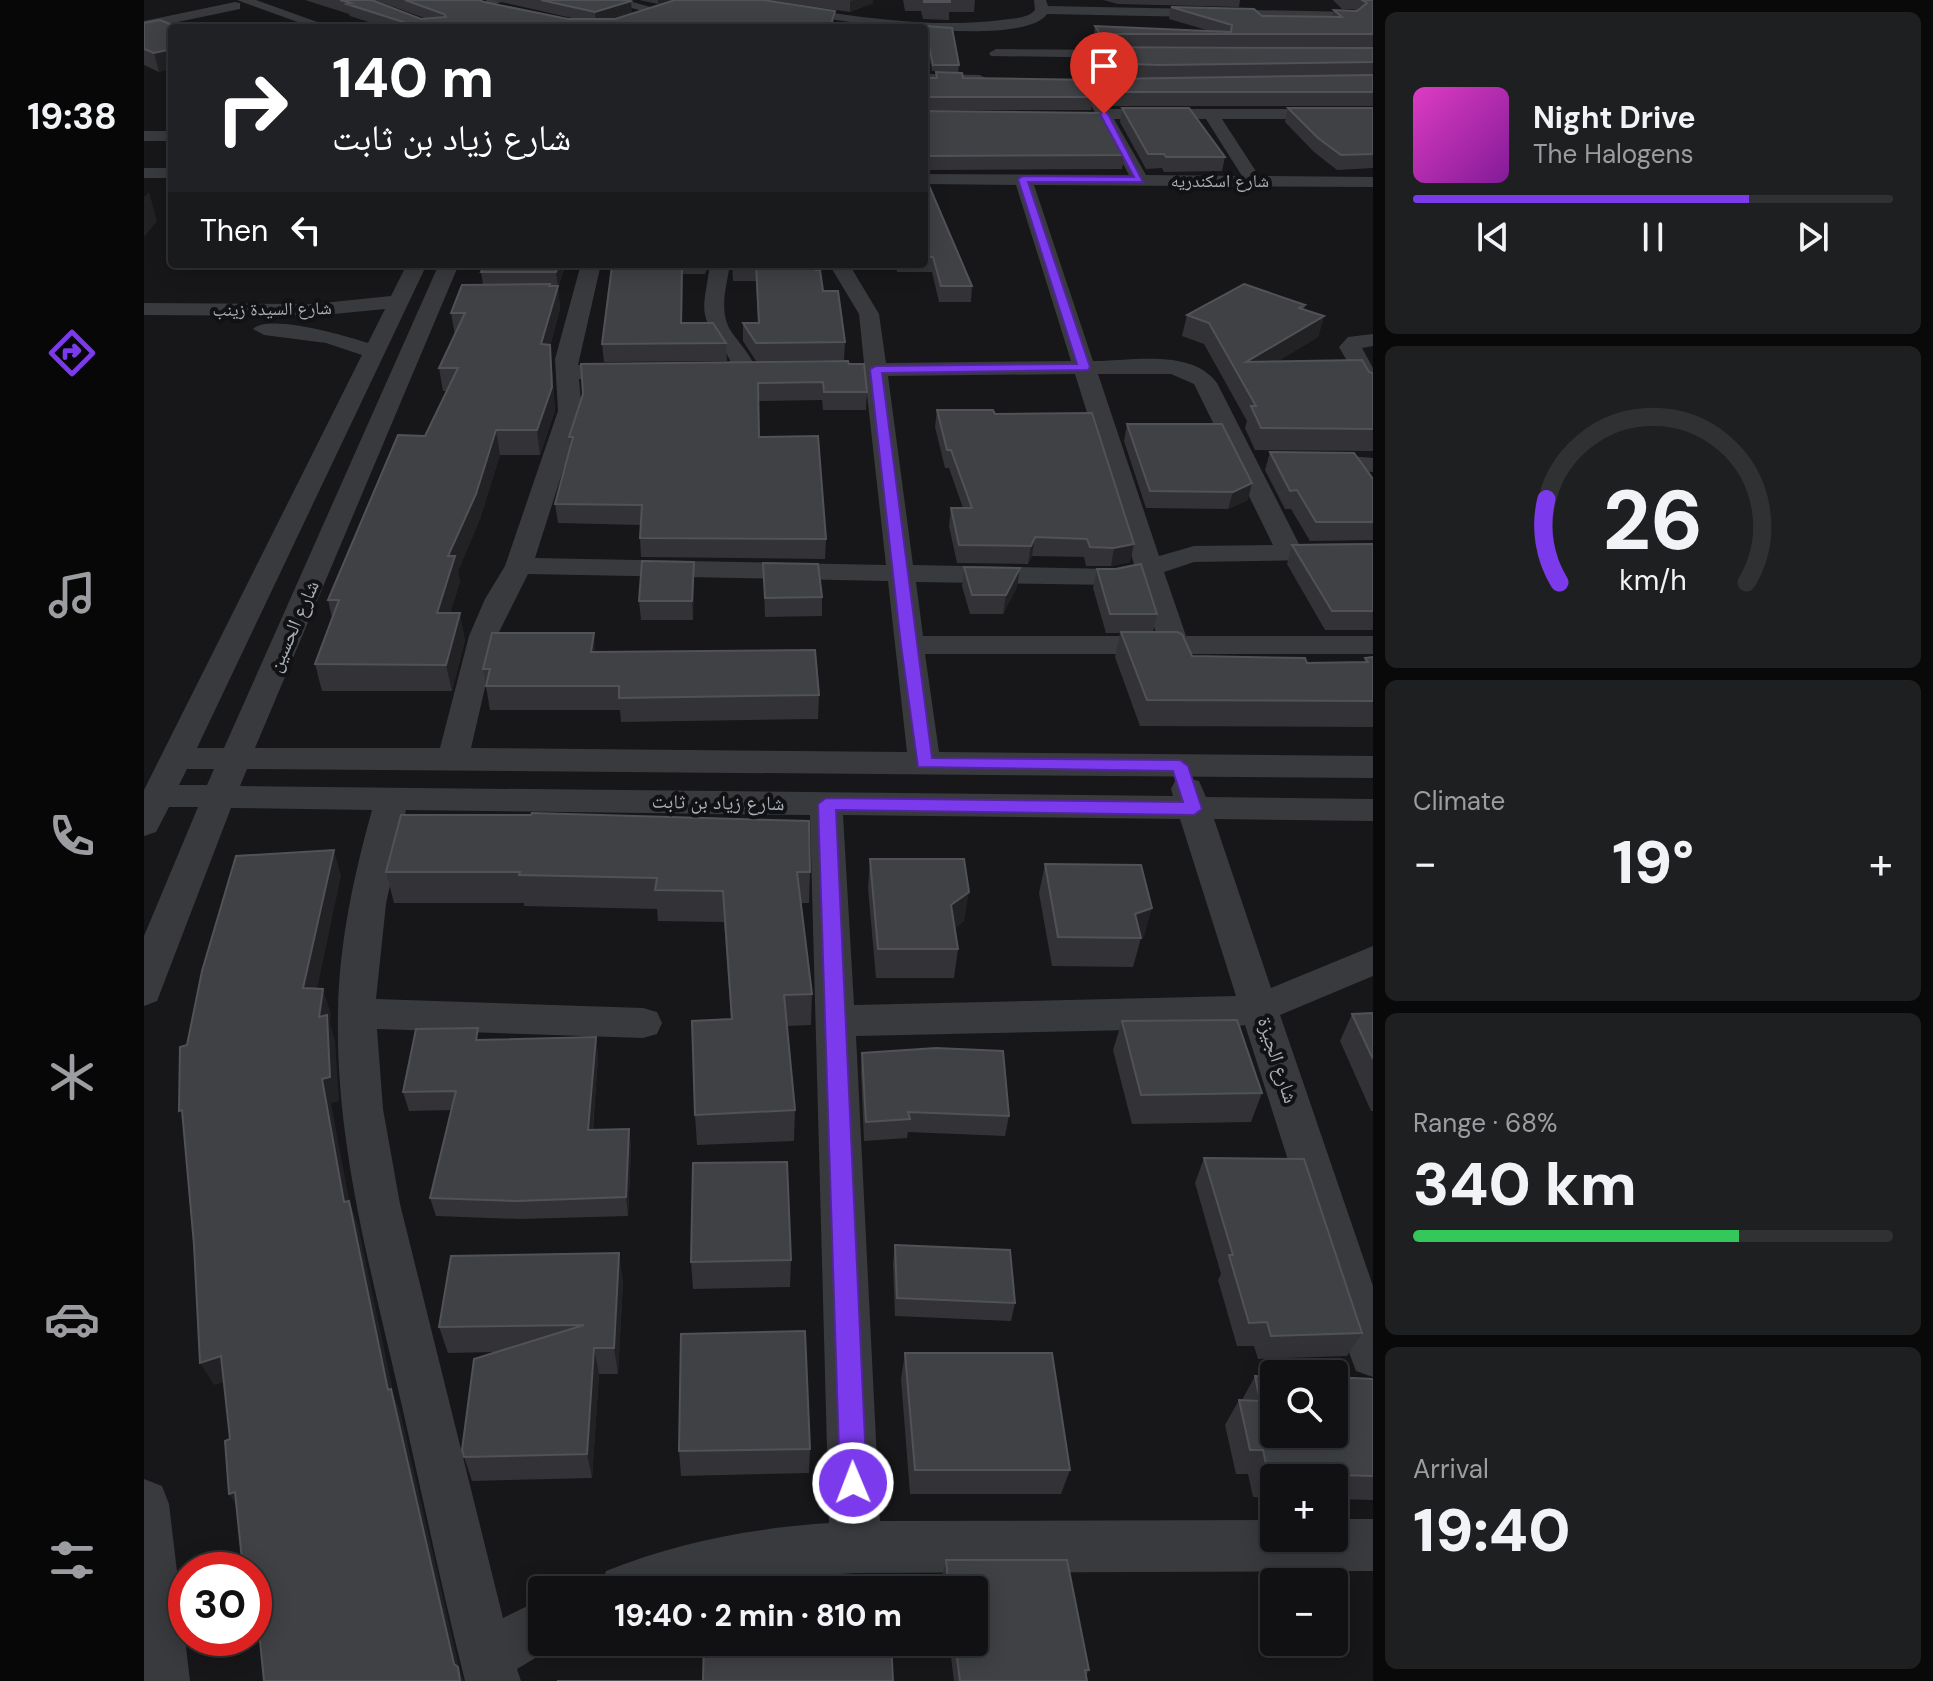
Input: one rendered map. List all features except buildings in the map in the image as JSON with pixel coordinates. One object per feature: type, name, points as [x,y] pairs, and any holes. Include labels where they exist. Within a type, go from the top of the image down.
[{"type":"street","points":[[219,0],[258,5],[315,24]]},
{"type":"street","points":[[258,5],[279,0]]},
{"type":"street","points":[[465,0],[479,13],[500,0]]},
{"type":"street","points":[[735,0],[881,24]]},
{"type":"street","points":[[928,25],[1029,20],[1039,16],[1041,5],[1148,12],[1359,18],[1327,0]]},
{"type":"street","points":[[609,2],[668,10],[629,21]]},
{"type":"street","points":[[144,25],[239,3],[290,24]]},
{"type":"street","points":[[1148,12],[1155,26]]},
{"type":"street","points":[[1226,14],[1240,35]]},
{"type":"street","points":[[987,24],[999,66]]},
{"type":"street","points":[[928,77],[999,66],[1138,54],[1144,65]]},
{"type":"street","points":[[1112,86],[1082,85],[1140,180]]},
{"type":"street","points":[[1271,95],[1285,114]]},
{"type":"street","points":[[1100,117],[1169,107],[1211,114],[1373,114]]},
{"type":"street","points":[[1211,114],[1254,181]]},
{"type":"street","points":[[144,136],[168,136]]},
{"type":"street","points":[[144,173],[168,173]]},
{"type":"street","name":"شارع اسكندريه","points":[[928,179],[1373,182]]},
{"type":"street","points":[[1023,179],[1174,644]]},
{"type":"street","points":[[152,810],[415,268]]},
{"type":"street","name":"شارع الحسين","points":[[144,991],[154,956],[219,796],[444,297],[448,268]]},
{"type":"street","points":[[453,758],[483,636],[499,599],[519,566],[570,411],[566,359],[575,297],[589,268]]},
{"type":"street","points":[[720,268],[714,313],[717,323],[735,345],[745,371]]},
{"type":"street","points":[[841,268],[869,314],[924,763]]},
{"type":"street","name":"شارع السيدة زينب","points":[[144,309],[313,310],[399,301]]},
{"type":"street","name":"شارع السيدة زينب","points":[[144,327],[288,331],[329,337],[375,352]]},
{"type":"street","points":[[1373,340],[1356,342],[1350,347],[1373,387]]},
{"type":"street","points":[[803,370],[1171,367],[1200,376],[1289,551]]},
{"type":"street","points":[[715,371],[774,370]]},
{"type":"street","points":[[566,372],[655,371]]},
{"type":"street","points":[[1244,460],[1344,460],[1373,465]]},
{"type":"street","points":[[519,566],[1100,577],[1132,575],[1169,559],[1194,554],[1373,551]]},
{"type":"street","points":[[909,645],[1373,645]]},
{"type":"street","name":"شارع زياد بن ثابت","points":[[178,759],[453,758],[1373,767]]},
{"type":"street","name":"شارع الجيزة","points":[[1180,766],[1373,1355]]},
{"type":"street","name":"شارع زياد بن ثابت","points":[[152,810],[219,796],[1373,810]]},
{"type":"street","points":[[392,798],[374,863],[362,934],[357,1013],[360,1090],[372,1174],[489,1669],[528,1637]]},
{"type":"street","points":[[826,804],[850,1355],[855,1547]]},
{"type":"street","points":[[835,1021],[1227,1013],[1261,1008],[1288,999],[1373,960]]},
{"type":"street","points":[[357,1013],[643,1023]]},
{"type":"street","points":[[144,1504],[162,1681]]},
{"type":"street","points":[[670,1576],[699,1567],[777,1552],[855,1547],[1373,1545]]},
{"type":"route","points":[[853,1483],[826,804],[1194,809],[1180,766],[924,763],[876,369],[1084,367],[1023,179],[1140,180],[1104,114]]}]
